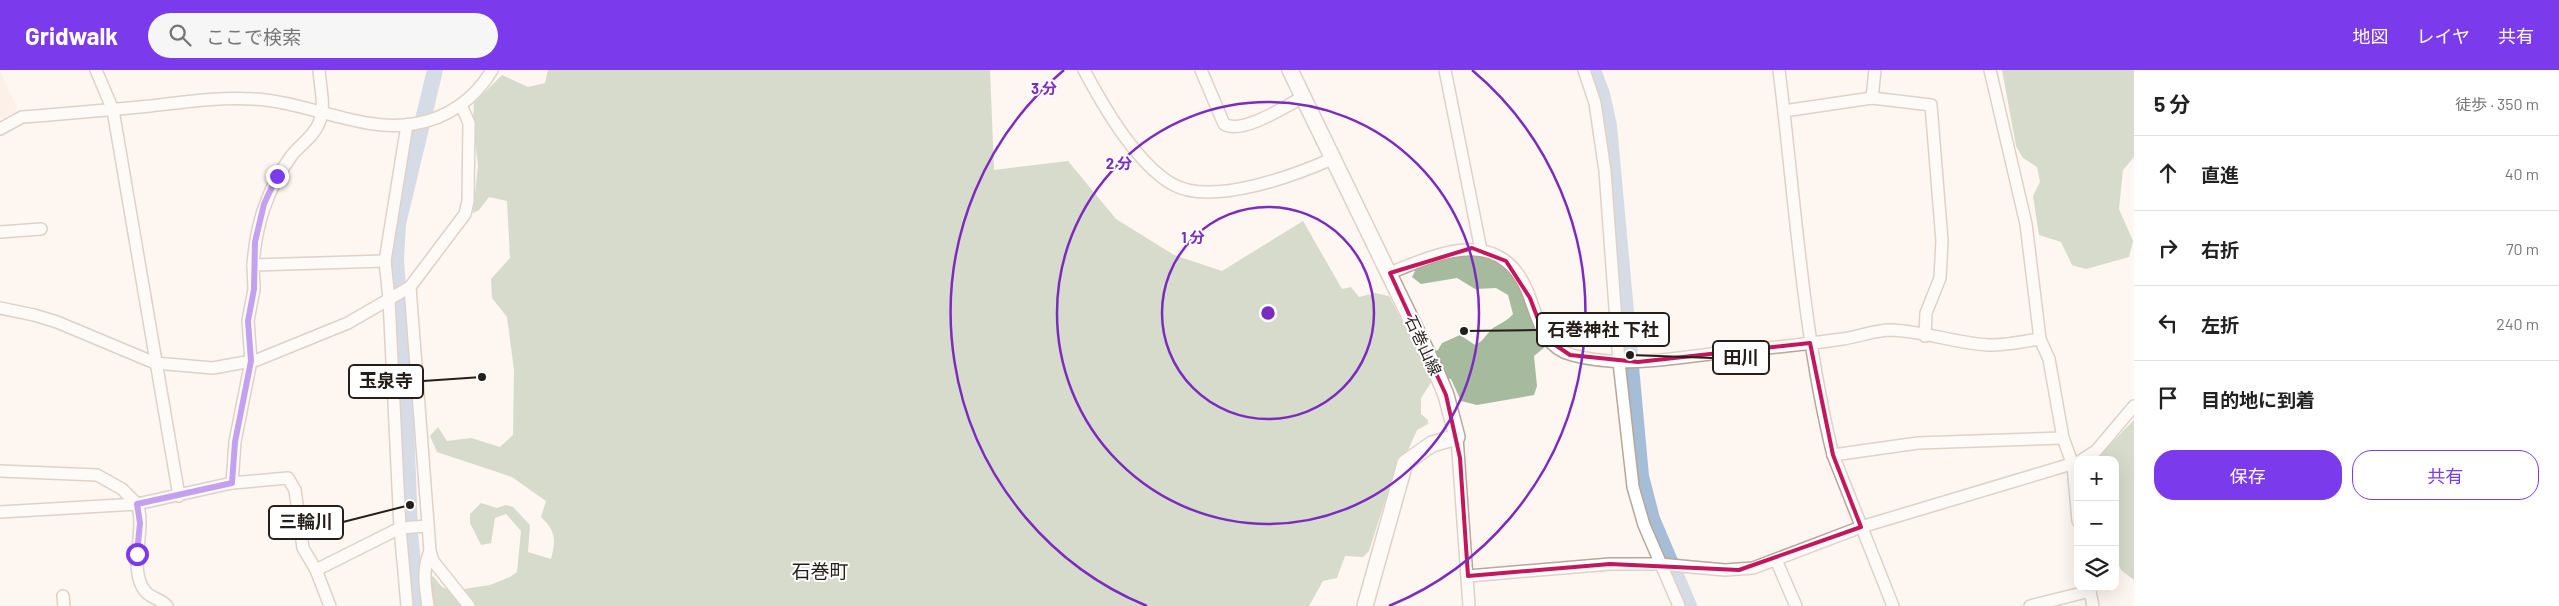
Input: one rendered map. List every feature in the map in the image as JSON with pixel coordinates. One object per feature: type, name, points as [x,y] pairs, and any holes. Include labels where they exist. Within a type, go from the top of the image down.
[{"type":"main road","name":"石巻山線","points":[[1290,70],[1390,273],[1443,387],[1457,438]]},
{"type":"main road","points":[[1365,606],[1405,463],[1432,444],[1457,438]]},
{"type":"street","points":[[96,70],[113,110],[179,496]]},
{"type":"street","points":[[232,483],[235,442],[251,361],[248,321],[254,289],[253,265],[255,242],[264,204],[277,176],[319,125],[322,111],[319,70]]},
{"type":"street","points":[[0,128],[22,117],[113,110],[202,100],[252,99],[322,111],[378,125],[409,125],[434,119],[461,105],[475,94],[492,70]]},
{"type":"street","points":[[1084,70],[1124,136],[1160,176],[1173,185],[1214,192],[1295,175],[1334,158]]},
{"type":"street","points":[[1201,70],[1224,124],[1228,126],[1251,124],[1303,97]]},
{"type":"street","points":[[1445,70],[1481,250]]},
{"type":"street","points":[[1584,70],[1595,103],[1605,171],[1633,487],[1638,509],[1679,606]]},
{"type":"street","points":[[1779,70],[1810,343],[1833,455],[1893,606]]},
{"type":"street","points":[[1872,98],[1875,70]]},
{"type":"street","points":[[1990,70],[2026,224],[2040,339],[2054,382],[2063,438],[2074,456]]},
{"type":"street","points":[[1784,111],[1872,98],[1931,105],[1942,241],[1940,278],[1926,313],[1925,336]]},
{"type":"street","points":[[0,308],[57,322],[156,363],[213,368],[251,361],[348,323],[409,288],[465,214],[468,202],[469,123],[461,105]]},
{"type":"street","points":[[407,606],[390,299],[385,261],[409,125]]},
{"type":"street","points":[[0,232],[41,228]]},
{"type":"street","points":[[1390,273],[1455,251],[1472,248],[1494,253],[1506,261],[1519,277],[1530,298],[1545,338],[1556,348],[1570,355],[1622,362],[1638,362],[1810,343],[1890,330],[1990,345],[2040,339]]},
{"type":"street","points":[[253,265],[385,261]]},
{"type":"street","points":[[409,288],[423,526],[433,561],[469,606]]},
{"type":"street","points":[[2088,456],[2096,451],[2134,406]]},
{"type":"street","points":[[1457,438],[1469,606]]},
{"type":"street","points":[[1833,455],[1918,443],[2020,442],[2063,438]]},
{"type":"street","points":[[1468,576],[1610,564],[1662,564],[1739,570],[1776,560],[1861,527],[2074,463]]},
{"type":"street","points":[[0,471],[97,475],[122,489],[137,504],[140,523],[137,554],[140,582],[146,592],[167,606]]},
{"type":"street","points":[[0,512],[137,504],[232,483],[288,478],[295,490],[304,548],[316,570],[330,606]]},
{"type":"street","points":[[316,570],[402,527],[423,526]]},
{"type":"street","points":[[428,606],[424,583],[425,562],[430,551]]},
{"type":"street","points":[[1776,560],[1796,606]]},
{"type":"street","points":[[2030,606],[2083,591]]},
{"type":"street","points":[[2090,591],[2093,606]]},
{"type":"highlighted area","points":[[1472,248],[1506,261],[1530,298],[1545,338],[1570,355],[1638,362],[1810,343],[1833,455],[1861,527],[1739,570],[1610,564],[1468,576],[1460,458],[1446,395],[1390,273]]},
{"type":"shaded area","points":[[0,71],[17,107],[16,111],[0,119]]},
{"type":"green space","points":[[548,70],[990,70],[994,170],[1068,161],[1116,219],[1174,255],[1222,271],[1303,221],[1342,289],[1351,287],[1359,297],[1375,293],[1389,296],[1414,345],[1425,356],[1438,350],[1442,343],[1460,335],[1475,345],[1493,328],[1513,314],[1508,295],[1496,288],[1475,289],[1457,278],[1421,284],[1412,277],[1417,267],[1458,256],[1478,256],[1494,261],[1506,270],[1525,298],[1545,347],[1534,356],[1537,386],[1534,395],[1477,405],[1461,401],[1451,379],[1434,378],[1421,398],[1421,414],[1428,420],[1428,424],[1417,430],[1405,457],[1392,479],[1369,551],[1363,557],[1345,556],[1337,578],[1323,581],[1309,606],[432,606],[429,581],[433,576],[442,587],[451,591],[490,585],[517,572],[521,531],[506,514],[495,518],[491,543],[481,545],[470,523],[470,514],[481,503],[497,508],[506,505],[513,507],[530,525],[528,552],[551,559],[553,552],[554,536],[550,527],[541,517],[546,501],[512,477],[437,452],[430,436],[438,427],[447,441],[471,438],[500,447],[513,435],[514,370],[507,317],[492,298],[491,279],[510,258],[507,201],[489,197],[479,210],[473,213],[478,166],[473,123],[474,103],[502,75],[528,87],[545,83]]},
{"type":"green space","points":[[2002,70],[2134,70],[2134,157],[2123,170],[2119,209],[2133,241],[2129,257],[2086,269],[2072,265],[2061,242],[2039,235],[2033,196],[2040,182],[2037,167],[2023,158],[2016,146]]},
{"type":"green space","points":[[2134,420],[2134,580],[2121,570],[2119,565],[2119,456],[2099,456]]},
{"type":"waterway","points":[[417,606],[410,532],[405,395],[396,259],[398,224],[435,70]]},
{"type":"waterway","points":[[1593,70],[1602,94],[1609,126],[1641,476],[1652,519],[1689,606]]},
{"type":"place","name":"石巻神社 下社","points":[[1464,331]]},
{"type":"place","name":"田川","points":[[1630,355]]},
{"type":"place","name":"玉泉寺","points":[[482,377]]},
{"type":"place","name":"三輪川","points":[[410,505]]},
{"type":"district","name":"石巻町","points":[[820,570]]},
{"type":"route","points":[[137,554],[140,523],[137,504],[232,483],[235,442],[252,355],[248,321],[254,289],[253,265],[255,242],[264,204],[277,176]]}]
